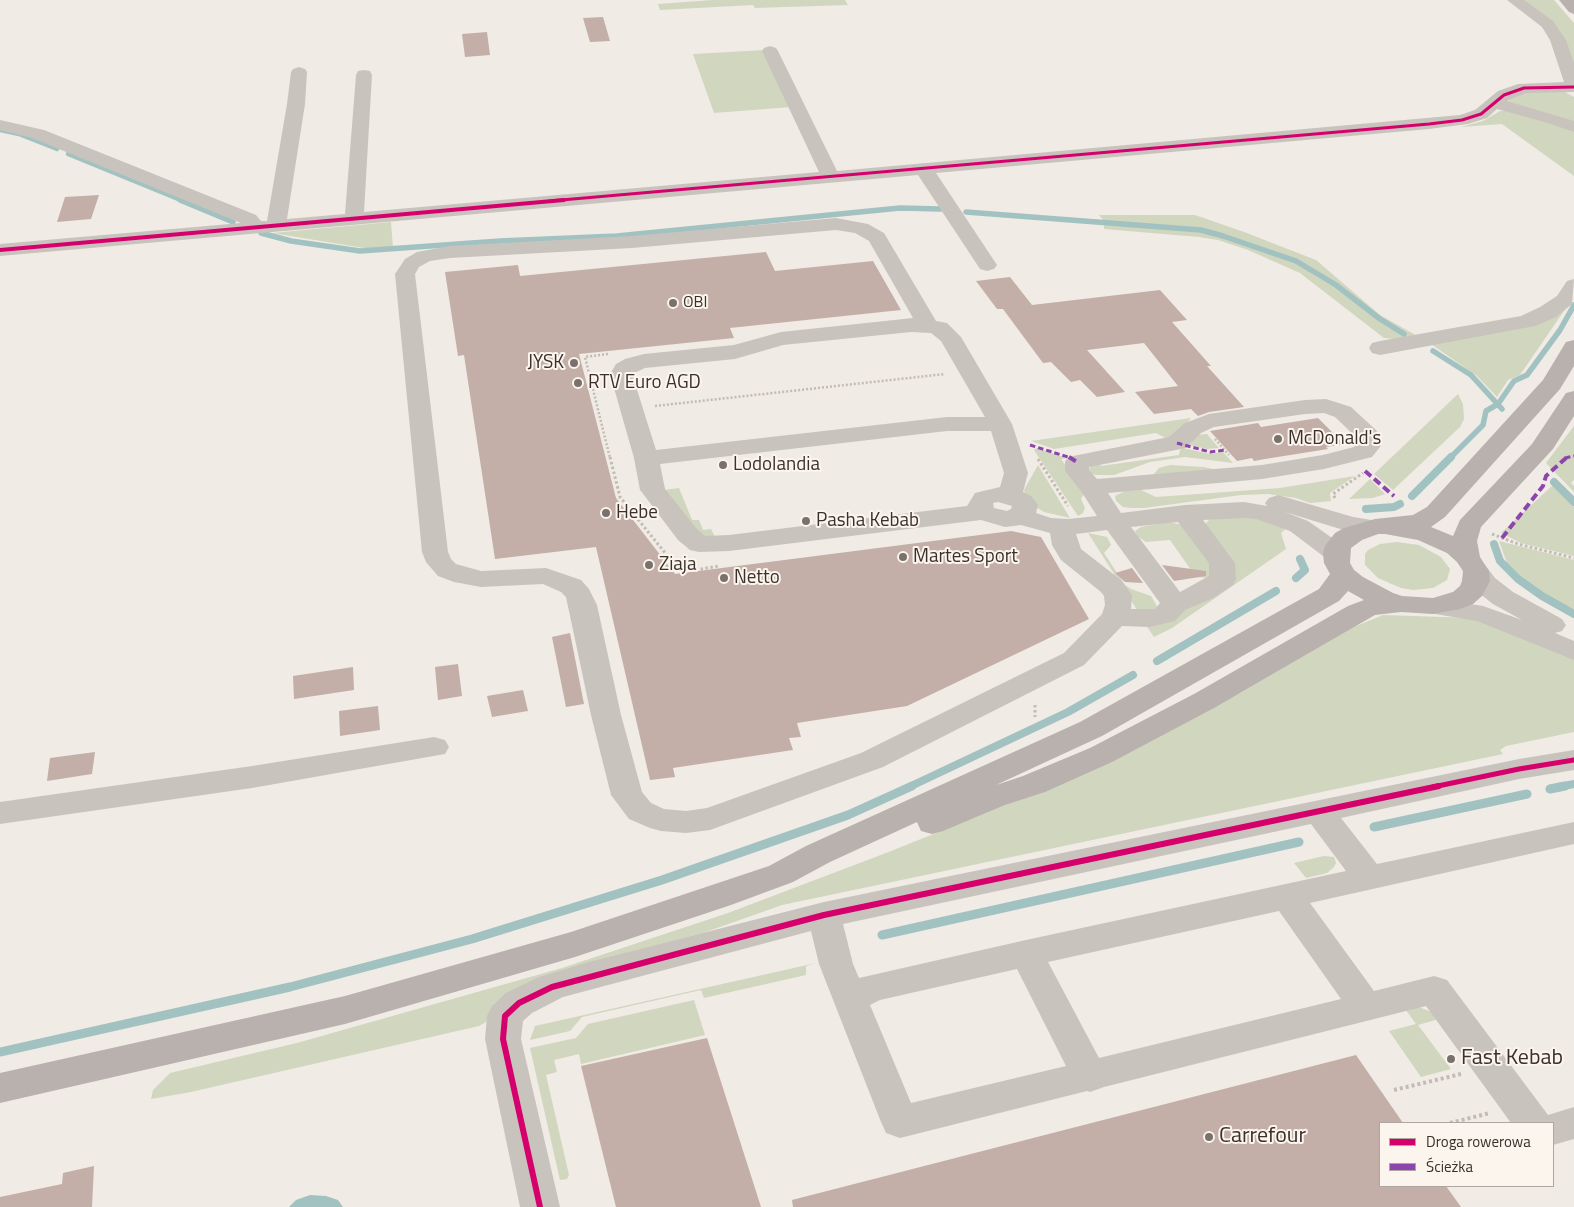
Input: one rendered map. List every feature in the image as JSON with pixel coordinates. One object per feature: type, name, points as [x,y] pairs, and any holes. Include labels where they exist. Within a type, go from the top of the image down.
[{"type":"main road","points":[[1566,0],[1574,9]]},
{"type":"main road","points":[[781,874],[818,854],[914,812],[1090,729],[1329,595],[1336,588],[1339,563],[1338,546],[1344,539],[1358,532],[1420,522],[1436,512],[1552,384],[1574,347]]},
{"type":"main road","points":[[0,1088],[345,1010],[575,944],[701,903],[781,874],[828,862],[882,843],[994,797],[1034,784],[1101,755],[1204,701],[1358,612],[1370,607],[1401,604],[1433,606],[1463,598],[1476,581],[1464,541],[1469,525],[1541,449],[1574,398]]},
{"type":"main road","points":[[1382,527],[1416,530],[1441,539],[1471,564]]},
{"type":"main road","points":[[1339,563],[1353,584],[1366,592],[1401,604]]},
{"type":"street","points":[[0,250],[1462,120],[1482,114],[1504,95],[1524,88],[1574,87],[1558,40],[1548,24],[1514,0]]},
{"type":"street","points":[[770,51],[830,176]]},
{"type":"street","points":[[276,226],[296,104],[299,72]]},
{"type":"street","points":[[356,218],[354,209],[364,75]]},
{"type":"street","points":[[1494,104],[1554,119],[1574,127]]},
{"type":"street","points":[[0,125],[38,134],[249,219],[256,227]]},
{"type":"street","points":[[923,168],[987,265]]},
{"type":"street","points":[[928,325],[877,237],[861,228],[848,225],[836,224],[632,242],[450,252],[424,256],[412,263],[406,274],[435,552],[439,562],[447,570],[464,576],[481,579],[546,576],[571,586],[579,595],[583,606],[606,715],[626,796],[640,811],[650,816],[661,820],[686,822],[710,819],[872,760],[1074,659],[1108,626],[1119,605],[1118,595],[1111,586],[1070,554],[1065,544],[1062,526]]},
{"type":"street","points":[[1380,348],[1527,321],[1548,312],[1565,300],[1574,285]]},
{"type":"street","points":[[1015,505],[1016,473],[1000,424],[950,337],[940,328],[928,325],[911,325],[781,339],[735,352],[644,361],[624,369],[621,374],[646,458],[653,490],[687,534],[699,544],[729,543],[984,512],[980,506],[984,498],[996,494],[1015,505],[1034,521],[1062,526],[1186,512],[1244,510],[1260,512],[1299,526],[1339,563]]},
{"type":"street","points":[[1091,488],[1124,484],[1145,469],[1174,461],[1237,468],[1336,453],[1350,456],[1363,452],[1368,447],[1370,441],[1368,435],[1343,412],[1326,406],[1305,407],[1209,421],[1192,428],[1177,443],[1077,462],[1077,471],[1175,604]]},
{"type":"street","points":[[646,458],[947,424],[1000,424]]},
{"type":"street","points":[[1186,512],[1236,501],[1264,502],[1295,506],[1350,524],[1382,527]]},
{"type":"street","points":[[1108,626],[1165,615],[1175,604],[1203,592],[1223,579],[1222,563],[1186,512]]},
{"type":"street","points":[[1471,564],[1485,584],[1503,598],[1553,626],[1574,635]]},
{"type":"street","points":[[1433,606],[1483,614],[1574,651]]},
{"type":"street","points":[[0,814],[252,777],[434,747]]},
{"type":"street","points":[[540,1207],[503,1039],[505,1016],[519,1002],[552,987],[824,915],[1519,769],[1574,760]]},
{"type":"street","points":[[1319,812],[1369,878]]},
{"type":"street","points":[[850,998],[871,988],[1574,833]]},
{"type":"street","points":[[1287,897],[1366,1007]]},
{"type":"street","points":[[824,915],[836,964],[900,1122],[1090,1077],[1434,990],[1532,1122]]},
{"type":"street","points":[[1026,953],[1090,1077]]},
{"type":"street","points":[[1554,1129],[1574,1123]]},
{"type":"path","points":[[598,412],[970,371]]},
{"type":"path","points":[[1492,534],[1518,544],[1574,558]]},
{"type":"path","points":[[1394,1090],[1464,1073]]},
{"type":"path","points":[[1487,1104],[1497,1118]]},
{"type":"path","points":[[1454,1122],[1493,1112]]},
{"type":"green space","points":[[713,0],[845,0],[848,5],[755,8],[753,5],[660,10],[658,4]]},
{"type":"green space","points":[[1520,0],[1554,0],[1574,23],[1574,76],[1560,32]]},
{"type":"green space","points":[[765,50],[791,107],[714,113],[693,54]]},
{"type":"green space","points":[[1561,90],[1574,97],[1574,122],[1511,104],[1508,101],[1528,91]]},
{"type":"green space","points":[[1507,110],[1549,121],[1574,131],[1574,176],[1502,124],[1461,127],[1483,121],[1500,111]]},
{"type":"green space","points":[[1099,215],[1195,215],[1244,232],[1316,260],[1380,315],[1419,337],[1406,340],[1384,338],[1300,273],[1248,250],[1218,240],[1199,237],[1104,229],[1104,221]]},
{"type":"green space","points":[[391,222],[393,248],[364,248],[272,233]]},
{"type":"green space","points":[[1568,305],[1520,375],[1508,380],[1497,397],[1477,376],[1431,344]]},
{"type":"green space","points":[[1458,394],[1463,404],[1464,419],[1460,427],[1393,490],[1374,474]]},
{"type":"green space","points":[[1191,418],[1173,442],[1156,433],[1054,449],[1031,441]]},
{"type":"green space","points":[[1574,426],[1574,480],[1571,483],[1574,486],[1574,492],[1546,463]]},
{"type":"green space","points":[[1207,434],[1219,448],[1207,449],[1190,445],[1196,435]]},
{"type":"green space","points":[[1037,448],[1066,458],[1061,459],[1084,494],[1081,499],[1085,508],[1083,513],[1078,516],[1034,450]]},
{"type":"green space","points":[[1183,448],[1210,454],[1223,452],[1233,463],[1185,457],[1150,462],[1114,475],[1091,474],[1089,469],[1091,465],[1098,463],[1101,466],[1179,455],[1180,450]]},
{"type":"green space","points":[[1038,465],[1070,518],[1044,512],[1026,498],[1024,490]]},
{"type":"green space","points":[[1170,465],[1204,467],[1222,471],[1153,475],[1159,468]]},
{"type":"green space","points":[[1355,476],[1330,493],[1331,501],[1310,503],[1296,498],[1268,494],[1241,495],[1144,508],[1131,508],[1123,507],[1116,501],[1115,496],[1125,491],[1135,490],[1141,490],[1156,497],[1280,488]]},
{"type":"green space","points":[[1370,479],[1385,494],[1373,498],[1349,499]]},
{"type":"green space","points":[[1553,485],[1574,507],[1574,556],[1521,543],[1501,533]]},
{"type":"green space","points":[[679,488],[692,520],[699,520],[703,530],[711,529],[716,539],[702,537],[664,490]]},
{"type":"green space","points":[[1254,516],[1289,526],[1281,533],[1286,549],[1172,628],[1154,637],[1146,625],[1216,595],[1205,524],[1210,519]]},
{"type":"green space","points":[[1168,522],[1183,525],[1214,563],[1210,578],[1196,577],[1170,540],[1146,542],[1137,536],[1135,531],[1141,527]]},
{"type":"green space","points":[[1088,533],[1107,537],[1111,545],[1104,553],[1125,585],[1151,596],[1158,608],[1155,611],[1141,616]]},
{"type":"green space","points":[[1499,541],[1574,560],[1574,610],[1543,593],[1522,578],[1507,563]]},
{"type":"green space","points":[[1397,542],[1419,545],[1441,557],[1450,569],[1447,580],[1433,588],[1413,590],[1401,588],[1378,578],[1365,565],[1365,554],[1368,550],[1380,544]]},
{"type":"green space","points":[[1383,615],[1473,618],[1574,656],[1574,732],[1506,746],[1500,750],[1503,754],[782,905],[703,933],[629,952],[529,985],[495,1003],[486,1022],[479,1026],[191,1092],[151,1099],[153,1090],[170,1073],[297,1043],[562,968],[728,913],[886,853],[991,811],[1240,693],[1354,627]]},
{"type":"green space","points":[[1324,856],[1334,857],[1336,863],[1334,867],[1327,873],[1306,878],[1294,863]]},
{"type":"green space","points":[[816,963],[806,966],[806,975],[704,998],[701,990],[582,1017],[570,1031],[530,1040],[535,1026]]},
{"type":"green space","points":[[694,1000],[705,1035],[581,1064],[579,1054],[554,1060],[557,1072],[546,1075],[569,1175],[567,1179],[560,1180],[530,1048],[576,1038],[588,1024]]},
{"type":"green space","points":[[1414,1005],[1434,1013],[1439,1019],[1418,1025],[1451,1069],[1421,1077],[1389,1031],[1416,1024],[1403,1006]]},
{"type":"water","points":[[310,1195],[326,1196],[338,1200],[343,1207],[289,1207],[296,1200]]},
{"type":"building","points":[[603,17],[610,41],[590,42],[583,18]]},
{"type":"building","points":[[487,32],[490,55],[465,57],[462,34]]},
{"type":"building","points":[[99,195],[91,219],[57,222],[65,197]]},
{"type":"building","points":[[766,252],[775,271],[873,261],[901,310],[730,328],[734,338],[579,354],[616,498],[675,574],[1011,531],[1041,537],[1089,619],[907,706],[797,723],[801,737],[789,738],[793,750],[673,768],[675,777],[650,780],[596,547],[495,559],[464,355],[458,356],[445,272],[518,265],[520,276]]},
{"type":"building","points":[[1010,277],[1032,305],[1160,290],[1187,320],[1172,322],[1211,366],[1207,366],[1244,407],[1209,412],[1198,416],[1191,409],[1154,414],[1135,392],[1178,386],[1144,343],[1087,350],[1125,392],[1097,397],[1080,380],[1071,382],[1051,362],[1043,363],[1003,309],[997,309],[976,281]]},
{"type":"building","name":"McDonald's","points":[[1318,418],[1344,444],[1326,447],[1328,449],[1254,461],[1252,458],[1237,461],[1210,431],[1258,423],[1261,427]]},
{"type":"building","points":[[1162,565],[1206,571],[1206,576],[1174,581]]},
{"type":"building","points":[[1132,568],[1143,583],[1125,582],[1115,573]]},
{"type":"building","points":[[570,633],[584,704],[566,707],[552,637]]},
{"type":"building","points":[[458,664],[462,696],[438,700],[435,667]]},
{"type":"building","points":[[353,667],[354,690],[294,699],[293,676]]},
{"type":"building","points":[[523,690],[528,711],[492,717],[487,696]]},
{"type":"building","points":[[378,706],[380,730],[340,736],[339,711]]},
{"type":"building","points":[[95,752],[92,774],[47,781],[50,758]]},
{"type":"building","points":[[707,1038],[761,1207],[616,1207],[581,1066]]},
{"type":"building","name":"Carrefour","points":[[1356,1055],[1402,1122],[1379,1122],[1379,1187],[1447,1187],[1461,1207],[793,1207],[792,1200]]},
{"type":"building","points":[[94,1166],[92,1207],[0,1207],[0,1197],[62,1184],[63,1173]]},
{"type":"waterway","points":[[0,130],[19,134],[57,149]]},
{"type":"waterway","points":[[68,154],[183,201]]},
{"type":"waterway","points":[[180,200],[233,222]]},
{"type":"waterway","points":[[261,233],[291,241],[360,251],[500,241],[617,236],[900,208],[941,209]]},
{"type":"waterway","points":[[966,212],[1201,230],[1223,236],[1296,261],[1336,285],[1380,319],[1404,334]]},
{"type":"waterway","points":[[1498,404],[1514,381],[1527,375],[1560,330],[1574,305]]},
{"type":"waterway","points":[[1433,351],[1471,375],[1498,404]]},
{"type":"waterway","points":[[1412,496],[1483,425],[1486,411],[1498,404]]},
{"type":"waterway","points":[[1498,404],[1502,409]]},
{"type":"waterway","points":[[1554,482],[1574,502]]},
{"type":"waterway","points":[[1366,509],[1394,507],[1400,504]]},
{"type":"waterway","points":[[1494,544],[1500,561],[1518,579],[1542,596],[1574,614]]},
{"type":"waterway","points":[[1296,578],[1305,570],[1300,559]]},
{"type":"waterway","points":[[1157,661],[1276,591]]},
{"type":"waterway","points":[[909,787],[1068,712],[1133,675]]},
{"type":"waterway","points":[[1559,787],[1574,784]]},
{"type":"waterway","points":[[0,1052],[290,987],[472,939],[662,880],[848,815],[912,786]]},
{"type":"waterway","points":[[1550,789],[1565,786]]},
{"type":"waterway","points":[[1374,827],[1527,794]]},
{"type":"waterway","points":[[882,935],[1299,842]]},
{"type":"marked path","points":[[1177,443],[1210,452],[1225,450]]},
{"type":"marked path","points":[[1030,445],[1069,457],[1077,462]]},
{"type":"marked path","points":[[1502,538],[1543,486],[1546,476],[1567,457],[1574,456]]},
{"type":"marked path","points":[[1365,471],[1394,496]]},
{"type":"cycle path","points":[[0,250],[1429,124],[1462,120],[1481,114],[1504,95],[1524,88],[1574,87]]},
{"type":"cycle path","points":[[540,1207],[503,1039],[505,1016],[519,1003],[552,987],[824,915],[1519,769],[1574,760]]},
{"type":"place","name":"OBI","points":[[673,303]]},
{"type":"place","name":"JYSK","points":[[574,363]]},
{"type":"place","name":"RTV Euro AGD","points":[[578,383]]},
{"type":"place","name":"McDonald's","points":[[1278,439]]},
{"type":"place","name":"Lodolandia","points":[[723,465]]},
{"type":"place","name":"Hebe","points":[[606,513]]},
{"type":"place","name":"Pasha Kebab","points":[[806,521]]},
{"type":"place","name":"Martes Sport","points":[[903,557]]},
{"type":"place","name":"Ziaja","points":[[649,565]]},
{"type":"place","name":"Netto","points":[[724,578]]},
{"type":"place","name":"Fast Kebab","points":[[1451,1059]]},
{"type":"place","name":"Carrefour","points":[[1209,1137]]}]
